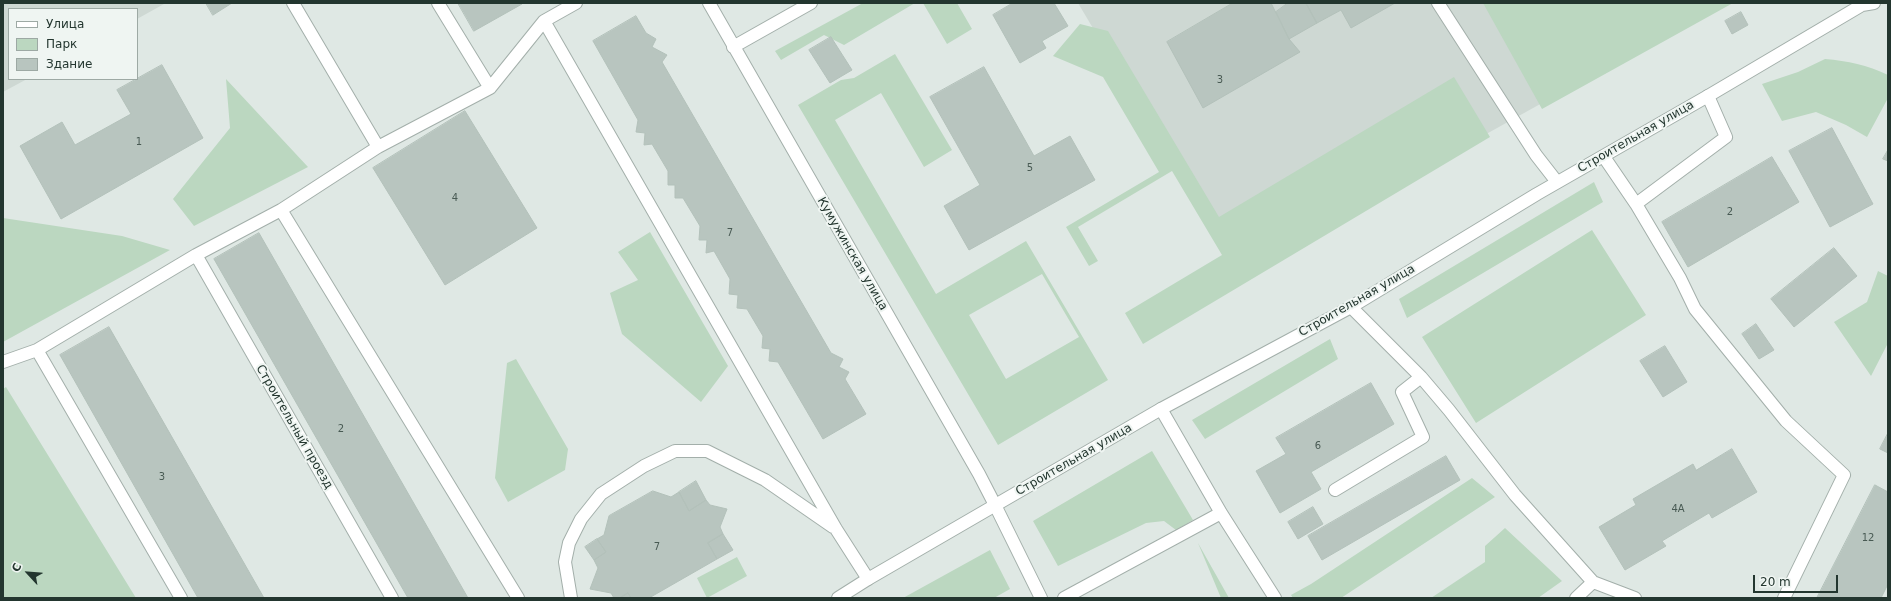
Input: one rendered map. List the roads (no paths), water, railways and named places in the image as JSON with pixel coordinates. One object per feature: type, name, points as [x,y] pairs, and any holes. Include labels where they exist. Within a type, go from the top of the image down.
[{"type":"street","points":[[293,3],[378,147]]},
{"type":"street","points":[[438,3],[490,88]]},
{"type":"street","points":[[3,362],[37,350],[196,255],[281,210],[378,147],[490,88],[544,21],[576,3]]},
{"type":"street","name":"Кумужинская улица","points":[[708,3],[979,474],[1041,598]]},
{"type":"street","points":[[733,48],[811,3]]},
{"type":"street","points":[[1438,3],[1536,155],[1557,182]]},
{"type":"street","name":"Строительная улица","points":[[838,598],[868,579],[1161,409],[1351,307],[1557,182],[1604,157],[1863,4],[1874,3]]},
{"type":"street","points":[[544,21],[836,529],[868,579]]},
{"type":"street","points":[[1636,204],[1726,137],[1708,96]]},
{"type":"street","points":[[1604,157],[1636,204],[1680,278],[1695,309],[1786,421],[1844,475],[1784,598]]},
{"type":"street","points":[[281,210],[518,598]]},
{"type":"street","name":"Строительный проезд","points":[[196,255],[392,598]]},
{"type":"street","points":[[1351,307],[1420,377],[1449,410],[1515,495],[1593,582],[1635,598]]},
{"type":"street","points":[[37,350],[180,598]]},
{"type":"street","points":[[1335,490],[1423,437],[1402,392],[1420,377]]},
{"type":"street","points":[[1161,409],[1221,513],[1275,598]]},
{"type":"street","points":[[571,598],[565,562],[569,543],[581,520],[601,494],[644,466],[675,451],[707,451],[764,480],[836,529]]},
{"type":"street","points":[[1064,598],[1221,513]]},
{"type":"street","points":[[1576,598],[1593,582]]}]
